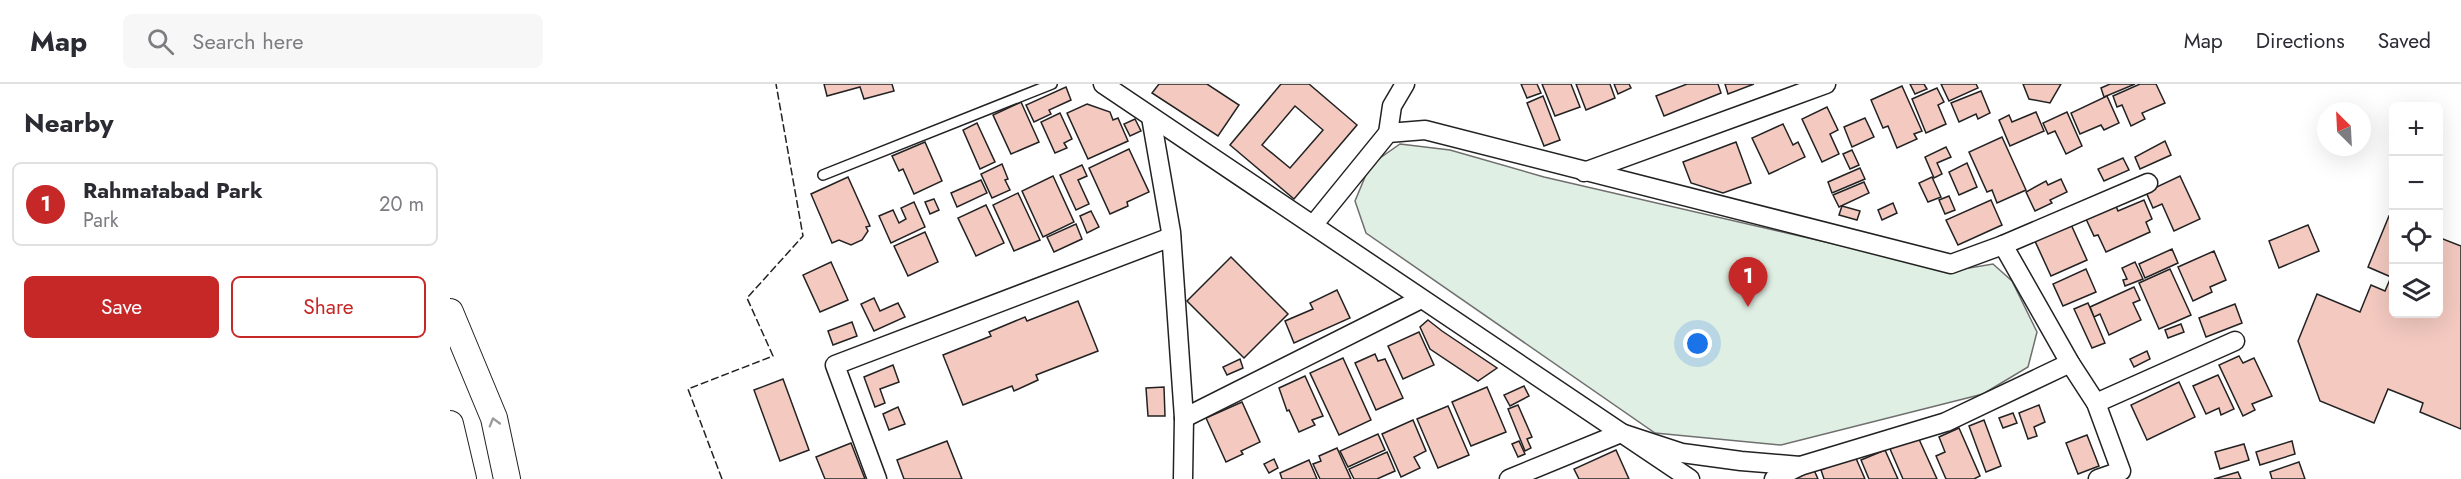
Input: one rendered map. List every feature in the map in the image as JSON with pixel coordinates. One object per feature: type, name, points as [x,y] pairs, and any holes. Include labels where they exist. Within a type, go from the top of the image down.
[{"type":"main road","points":[[450,312],[494,418],[507,479]]},
{"type":"main road","points":[[450,424],[464,479]]},
{"type":"street","points":[[1103,84],[1690,479]]},
{"type":"street","points":[[1314,224],[1388,133],[1392,106],[1405,84]]},
{"type":"street","points":[[1584,172],[1826,84]]},
{"type":"street","points":[[1151,117],[1171,237],[1184,418],[1183,479]]},
{"type":"street","points":[[1388,133],[1425,130],[1951,264],[2003,245],[2148,183]]},
{"type":"street","points":[[877,479],[835,365],[1171,237]]},
{"type":"street","points":[[2003,245],[2070,363],[2096,403],[2121,471],[2098,479]]},
{"type":"street","points":[[1184,418],[1421,299]]},
{"type":"street","points":[[2096,403],[2235,342]]},
{"type":"street","points":[[1774,479],[1800,466],[1946,422],[2070,363]]},
{"type":"street","points":[[1509,479],[1621,433],[1682,453],[1800,466]]},
{"type":"lane","points":[[823,175],[1052,84]]},
{"type":"green space","points":[[1400,144],[1450,150],[1544,177],[1951,271],[1993,264],[2012,281],[2037,332],[2028,367],[1983,394],[1781,445],[1655,433],[1366,233],[1355,201],[1370,165]]},
{"type":"building","points":[[824,84],[892,84],[894,91],[864,99],[860,87],[827,96]]},
{"type":"building","points":[[1159,84],[1207,84],[1239,105],[1218,136],[1152,93]]},
{"type":"building","points":[[1281,84],[1309,84],[1357,125],[1294,199],[1230,145]],"holes":[[[1295,106],[1323,130],[1290,168],[1262,145]]]},
{"type":"building","points":[[1521,84],[1537,84],[1541,93],[1527,98]]},
{"type":"building","points":[[1542,84],[1571,84],[1580,107],[1555,116]]},
{"type":"building","points":[[1576,84],[1610,84],[1615,98],[1586,110]]},
{"type":"building","points":[[1614,84],[1629,84],[1631,88],[1618,94]]},
{"type":"building","points":[[1687,84],[1718,84],[1721,93],[1664,116],[1656,96]]},
{"type":"building","points":[[1725,84],[1754,84],[1728,94]]},
{"type":"building","points":[[1910,84],[1924,84],[1927,89],[1915,94]]},
{"type":"building","points":[[1941,84],[1976,84],[1978,88],[1949,101]]},
{"type":"building","points":[[2023,84],[2061,84],[2050,103],[2029,99]]},
{"type":"building","points":[[2110,84],[2135,84],[2104,97],[2101,88]]},
{"type":"building","points":[[2140,84],[2156,84],[2165,103],[2142,113],[2145,119],[2131,126],[2122,105],[2117,107],[2113,96]]},
{"type":"building","points":[[1902,86],[1922,131],[1914,134],[1917,139],[1897,148],[1888,126],[1883,128],[1871,100]]},
{"type":"building","points":[[1066,87],[1071,100],[1049,110],[1051,114],[1034,122],[1026,105]]},
{"type":"building","points":[[1937,88],[1944,102],[1938,105],[1946,124],[1926,133],[1912,99]]},
{"type":"building","points":[[1981,91],[1990,113],[1978,119],[1976,114],[1959,122],[1951,103]]},
{"type":"building","points":[[1543,96],[1560,140],[1544,146],[1527,103]]},
{"type":"building","points":[[2107,96],[2119,123],[2104,130],[2101,125],[2080,134],[2071,113]]},
{"type":"building","points":[[1021,102],[1039,142],[1011,154],[993,115]]},
{"type":"building","points":[[1087,104],[1110,112],[1113,120],[1118,118],[1128,141],[1088,159],[1067,113]]},
{"type":"building","points":[[1827,107],[1838,130],[1830,134],[1839,154],[1822,162],[1802,119]]},
{"type":"building","points":[[2036,112],[2044,131],[2010,146],[1999,120],[2009,115],[2012,122]]},
{"type":"building","points":[[2067,112],[2082,146],[2066,154],[2055,131],[2048,134],[2043,123]]},
{"type":"building","points":[[1060,113],[1072,139],[1064,143],[1067,148],[1055,153],[1041,122]]},
{"type":"building","points":[[1865,118],[1874,137],[1852,147],[1844,127]]},
{"type":"building","points":[[1135,119],[1141,131],[1130,136],[1124,124]]},
{"type":"building","points":[[977,123],[995,162],[980,169],[963,130]]},
{"type":"building","points":[[1783,124],[1793,145],[1798,142],[1805,157],[1769,174],[1752,138]]},
{"type":"building","points":[[2002,137],[2026,190],[1997,203],[1992,190],[1987,192],[1969,152]]},
{"type":"building","points":[[2165,141],[2171,155],[2140,169],[2135,157]]},
{"type":"building","points":[[925,142],[942,181],[914,194],[903,169],[899,171],[892,156]]},
{"type":"building","points":[[1736,142],[1751,183],[1723,193],[1691,183],[1683,162]]},
{"type":"building","points":[[1946,147],[1951,157],[1937,163],[1942,174],[1934,178],[1925,157]]},
{"type":"building","points":[[1129,149],[1149,192],[1127,202],[1128,206],[1110,214],[1089,168]]},
{"type":"building","points":[[1852,150],[1859,165],[1850,169],[1843,154]]},
{"type":"building","points":[[2123,158],[2129,170],[2104,181],[2098,169]]},
{"type":"building","points":[[1967,163],[1977,187],[1959,195],[1949,172]]},
{"type":"building","points":[[1002,164],[1008,179],[1005,180],[1010,190],[992,198],[981,174]]},
{"type":"building","points":[[1082,165],[1087,176],[1078,180],[1089,204],[1076,210],[1060,175]]},
{"type":"building","points":[[1860,168],[1865,179],[1832,193],[1828,182]]},
{"type":"building","points":[[1053,176],[1074,222],[1043,237],[1022,191]]},
{"type":"building","points":[[2180,176],[2200,219],[2174,231],[2162,204],[2153,208],[2146,192]]},
{"type":"building","points":[[848,177],[870,226],[866,227],[868,231],[862,240],[851,245],[839,240],[832,243],[811,194]]},
{"type":"building","points":[[1932,177],[1941,197],[1928,202],[1919,183]]},
{"type":"building","points":[[2061,179],[2067,192],[2050,200],[2052,203],[2035,211],[2026,192],[2046,181],[2048,185]]},
{"type":"building","points":[[981,180],[987,193],[957,207],[951,193]]},
{"type":"building","points":[[1864,182],[1869,193],[1839,207],[1833,195]]},
{"type":"building","points":[[1018,193],[1040,240],[1014,251],[993,205]]},
{"type":"building","points":[[1949,196],[1955,210],[1945,214],[1939,200]]},
{"type":"building","points":[[934,199],[939,210],[930,214],[925,202]]},
{"type":"building","points":[[1991,200],[2002,225],[1958,245],[1946,220]]},
{"type":"building","points":[[2144,200],[2152,219],[2146,222],[2150,232],[2106,252],[2098,235],[2094,236],[2086,219],[2116,206],[2118,211]]},
{"type":"building","points":[[914,202],[925,227],[891,243],[879,216],[893,210],[899,223],[906,219],[901,208]]},
{"type":"building","points":[[1893,203],[1897,213],[1882,220],[1878,210]]},
{"type":"building","points":[[986,205],[1004,243],[976,256],[958,218]]},
{"type":"building","points":[[1842,206],[1860,211],[1857,220],[1839,215]]},
{"type":"building","points":[[1091,211],[1099,227],[1087,233],[1080,216]]},
{"type":"building","points":[[2389,216],[2389,276],[2368,267]]},
{"type":"building","points":[[2069,220],[2087,260],[2051,276],[2034,239]]},
{"type":"building","points":[[1076,224],[1082,239],[1054,252],[1047,237]]},
{"type":"building","points":[[2308,225],[2319,251],[2279,268],[2269,241]]},
{"type":"building","points":[[925,232],[938,262],[908,276],[894,246]]},
{"type":"building","points":[[2443,239],[2461,246],[2461,429],[2420,412],[2423,403],[2388,389],[2374,423],[2320,401],[2298,341],[2317,294],[2360,312],[2371,285],[2385,291],[2389,282],[2389,318],[2443,318]]},
{"type":"building","points":[[2172,249],[2178,263],[2145,278],[2139,264]]},
{"type":"building","points":[[2214,251],[2226,280],[2210,287],[2212,292],[2193,301],[2178,267]]},
{"type":"building","points":[[1231,257],[1288,314],[1244,358],[1187,301]]},
{"type":"building","points":[[831,262],[848,300],[820,312],[803,275]]},
{"type":"building","points":[[2135,262],[2143,279],[2125,286],[2123,280],[2127,279],[2122,268]]},
{"type":"building","points":[[2086,269],[2096,292],[2063,306],[2053,284]]},
{"type":"building","points":[[2170,269],[2191,315],[2159,329],[2139,283]]},
{"type":"building","points":[[2134,287],[2140,300],[2133,303],[2141,320],[2109,335],[2100,314],[2094,317],[2090,307]]},
{"type":"building","points":[[1337,290],[1350,318],[1294,343],[1285,321],[1313,309],[1310,303]]},
{"type":"building","points":[[874,298],[880,311],[898,303],[905,317],[874,331],[861,304]]},
{"type":"building","points":[[1078,301],[1098,351],[1036,375],[1038,380],[1014,391],[1012,386],[963,405],[943,355],[991,336],[989,332],[1025,317],[1027,321]]},
{"type":"building","points":[[2088,303],[2105,343],[2092,348],[2074,309]]},
{"type":"building","points":[[2235,304],[2242,323],[2206,337],[2199,318]]},
{"type":"building","points":[[1428,320],[1497,368],[1478,381],[1430,349],[1420,327]]},
{"type":"building","points":[[852,322],[857,336],[833,345],[828,331]]},
{"type":"building","points":[[2181,324],[2184,332],[2168,338],[2165,330]]},
{"type":"building","points":[[1419,332],[1434,365],[1403,379],[1388,346]]},
{"type":"building","points":[[2147,351],[2150,359],[2134,367],[2130,359]]},
{"type":"building","points":[[1375,354],[1378,361],[1385,359],[1403,398],[1376,410],[1355,363]]},
{"type":"building","points":[[2239,356],[2243,363],[2254,358],[2272,396],[2252,404],[2255,410],[2243,416],[2219,365]]},
{"type":"building","points":[[1343,358],[1371,420],[1339,435],[1310,373]]},
{"type":"building","points":[[1240,359],[1243,368],[1227,375],[1223,367]]},
{"type":"building","points":[[893,365],[899,382],[880,389],[885,403],[875,407],[864,377]]},
{"type":"building","points":[[2218,375],[2234,409],[2221,415],[2219,408],[2206,414],[2193,386]]},
{"type":"building","points":[[1305,376],[1323,416],[1312,420],[1315,425],[1299,432],[1289,410],[1287,411],[1279,388]]},
{"type":"building","points":[[783,379],[809,450],[780,461],[754,390]]},
{"type":"building","points":[[2179,382],[2195,417],[2147,440],[2131,405]]},
{"type":"building","points":[[1524,386],[1529,396],[1510,406],[1504,395]]},
{"type":"building","points":[[1164,387],[1165,416],[1148,416],[1146,388]]},
{"type":"building","points":[[1487,387],[1506,432],[1471,446],[1452,402]]},
{"type":"building","points":[[1242,402],[1260,442],[1241,451],[1243,454],[1226,462],[1206,418]]},
{"type":"building","points":[[1518,405],[1532,437],[1527,439],[1531,448],[1525,451],[1508,409]]},
{"type":"building","points":[[2039,405],[2045,422],[2034,427],[2037,436],[2028,439],[2019,413]]},
{"type":"building","points":[[1448,406],[1469,455],[1438,468],[1417,419]]},
{"type":"building","points":[[898,407],[905,424],[889,430],[883,414]]},
{"type":"building","points":[[2013,413],[2017,423],[2003,428],[1999,418]]},
{"type":"building","points":[[1413,420],[1426,451],[1414,457],[1420,468],[1401,477],[1382,434]]},
{"type":"building","points":[[1984,420],[2001,466],[1986,472],[1969,426]]},
{"type":"building","points":[[1959,428],[1980,476],[1974,479],[1946,479],[1936,456],[1945,452],[1939,437]]},
{"type":"building","points":[[1378,434],[1385,450],[1348,467],[1340,451]]},
{"type":"building","points":[[2087,435],[2099,466],[2078,474],[2066,443]]},
{"type":"building","points":[[1918,437],[1937,479],[1903,479],[1890,449]]},
{"type":"building","points":[[947,441],[962,479],[904,479],[897,460]]},
{"type":"building","points":[[1519,441],[1525,454],[1518,457],[1512,444]]},
{"type":"building","points":[[2292,441],[2295,454],[2260,465],[2256,452]]},
{"type":"building","points":[[851,443],[865,479],[825,479],[816,457]]},
{"type":"building","points":[[2244,444],[2249,460],[2220,469],[2215,452]]},
{"type":"building","points":[[1337,448],[1351,479],[1320,479],[1313,464],[1321,461],[1319,456]]},
{"type":"building","points":[[1616,450],[1629,479],[1579,479],[1574,469]]},
{"type":"building","points":[[1885,450],[1898,479],[1869,479],[1861,460]]},
{"type":"building","points":[[1387,452],[1395,471],[1377,479],[1354,479],[1349,469]]},
{"type":"building","points":[[1855,456],[1865,479],[1824,479],[1821,470]]},
{"type":"building","points":[[1274,459],[1278,468],[1269,473],[1264,464]]},
{"type":"building","points":[[1309,460],[1317,479],[1282,479],[1280,473]]},
{"type":"building","points":[[2299,462],[2305,479],[2272,479],[2270,472]]},
{"type":"building","points":[[1814,470],[1818,479],[1790,479]]},
{"type":"building","points":[[2238,472],[2241,479],[2214,479]]},
{"type":"fence","points":[[722,479],[688,389],[773,356],[747,298],[803,236],[776,84]]},
{"type":"place","name":"Rahmatabad Park","points":[[1748,307]]}]
